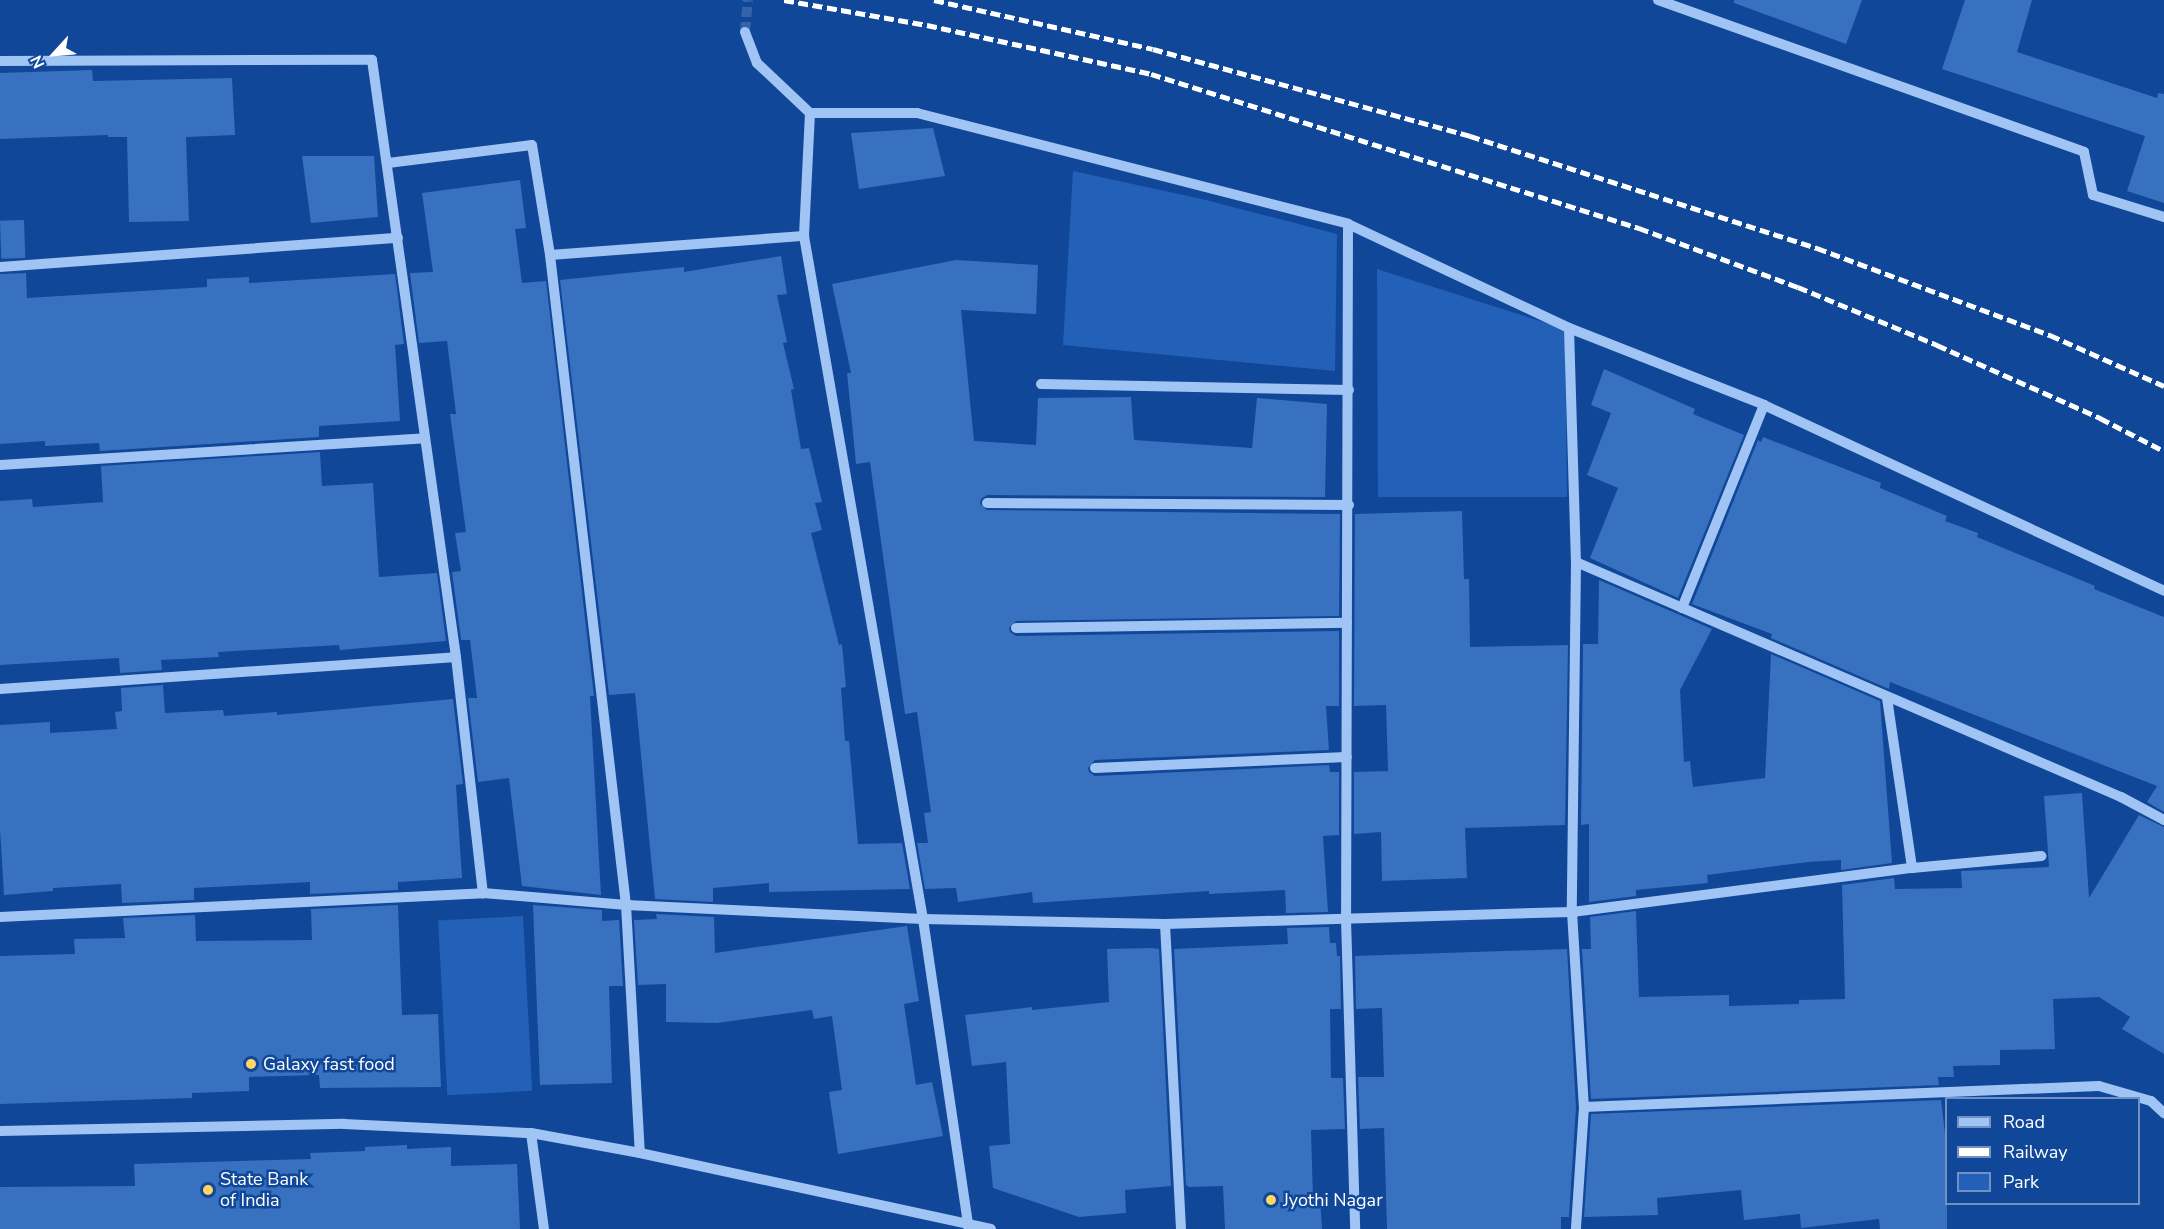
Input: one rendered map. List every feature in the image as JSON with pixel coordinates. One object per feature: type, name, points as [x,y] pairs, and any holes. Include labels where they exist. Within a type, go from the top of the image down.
[{"type":"street","points":[[1658,0],[2084,152],[2093,195],[2164,217]]},
{"type":"street","points":[[745,33],[757,63],[810,113],[917,113],[1348,224],[1569,328],[1764,405],[2164,591]]},
{"type":"street","points":[[0,61],[372,60],[456,657],[483,893]]},
{"type":"street","points":[[810,113],[804,236],[923,919],[968,1226]]},
{"type":"street","points":[[388,163],[532,145],[550,255],[626,905],[640,1153]]},
{"type":"street","points":[[1348,224],[1349,505],[1346,919],[1354,1229]]},
{"type":"street","points":[[550,255],[804,236]]},
{"type":"street","points":[[0,267],[398,238]]},
{"type":"street","points":[[1569,328],[1576,562],[1572,912],[1584,1107],[1576,1229]]},
{"type":"street","points":[[1041,384],[1349,390]]},
{"type":"street","points":[[1682,608],[1764,405]]},
{"type":"street","points":[[0,465],[425,438]]},
{"type":"street","points":[[987,503],[1349,505]]},
{"type":"street","points":[[1576,562],[2121,797],[2164,820]]},
{"type":"street","points":[[1016,628],[1347,623]]},
{"type":"street","points":[[0,689],[456,657]]},
{"type":"street","points":[[1887,698],[1912,868]]},
{"type":"street","points":[[1095,768],[1347,757]]},
{"type":"street","points":[[0,917],[483,893],[626,905],[923,919],[1165,924],[1346,919],[1572,912],[1912,868],[2041,856]]},
{"type":"street","points":[[1165,924],[1181,1229]]},
{"type":"street","points":[[1584,1107],[2099,1086],[2137,1097]]},
{"type":"street","points":[[2140,1098],[2151,1101],[2164,1113]]},
{"type":"street","points":[[0,1131],[344,1124],[531,1133],[640,1153],[968,1226],[991,1229]]},
{"type":"street","points":[[531,1133],[544,1229]]},
{"type":"green space","points":[[1073,171],[1206,200],[1337,234],[1335,371],[1063,345]]},
{"type":"green space","points":[[1377,269],[1565,329],[1567,497],[1378,497]]},
{"type":"green space","points":[[523,916],[532,1091],[447,1095],[438,920]]},
{"type":"building","points":[[1734,0],[1862,0],[1846,44],[1734,3]]},
{"type":"building","points":[[1965,0],[2032,0],[2017,52],[2157,98],[2158,93],[2164,94],[2164,203],[2127,191],[2145,136],[1942,69]]},
{"type":"building","points":[[92,70],[93,81],[232,78],[235,135],[186,137],[189,221],[129,222],[127,137],[108,137],[108,135],[0,139],[0,73]]},
{"type":"building","points":[[933,128],[945,176],[859,189],[851,133]]},
{"type":"building","points":[[302,156],[374,156],[378,217],[311,223]]},
{"type":"building","points":[[520,180],[526,228],[515,229],[522,283],[546,281],[594,696],[590,696],[601,895],[522,886],[509,778],[478,782],[468,698],[477,698],[470,640],[461,640],[452,572],[461,571],[455,533],[466,532],[450,414],[456,414],[447,341],[419,343],[410,273],[433,272],[422,193]]},
{"type":"building","points":[[24,220],[25,258],[1,259],[0,221]]},
{"type":"building","points":[[781,256],[787,294],[777,295],[787,342],[783,343],[794,389],[791,390],[801,449],[809,448],[822,502],[815,503],[822,530],[811,533],[839,645],[842,644],[846,687],[841,688],[845,741],[849,741],[858,844],[902,843],[910,889],[769,892],[769,883],[713,888],[713,902],[655,899],[635,693],[609,695],[560,280],[684,267],[684,272]]},
{"type":"building","points":[[956,260],[1038,265],[1036,314],[961,310],[974,441],[1036,445],[1038,398],[1131,397],[1134,440],[1252,448],[1257,398],[1327,404],[1325,497],[987,495],[981,499],[980,504],[987,510],[1340,514],[1339,616],[1016,621],[1009,628],[1010,632],[1016,636],[1339,631],[1339,706],[1326,706],[1329,750],[1095,760],[1088,768],[1089,772],[1095,776],[1329,765],[1330,772],[1339,772],[1339,835],[1323,836],[1328,912],[1286,913],[1285,890],[1209,894],[1209,891],[1033,903],[1032,892],[958,902],[956,888],[925,889],[917,843],[928,843],[924,813],[931,812],[917,712],[905,714],[870,462],[856,464],[847,373],[851,373],[832,284]]},
{"type":"building","points":[[26,273],[27,298],[207,287],[207,279],[249,277],[249,283],[395,274],[404,344],[395,345],[400,421],[319,426],[319,437],[100,451],[99,443],[45,446],[45,441],[0,444],[0,274]]},
{"type":"building","points":[[1604,369],[1695,409],[1693,414],[1744,435],[1678,598],[1590,558],[1618,488],[1587,475],[1611,413],[1591,405]]},
{"type":"building","points":[[1763,437],[1881,483],[1880,488],[1947,516],[1945,521],[1978,533],[1977,537],[2164,617],[2164,812],[2147,802],[2157,786],[1890,682],[1889,689],[1771,638],[1772,634],[1692,604],[1758,440],[1761,442]]},
{"type":"building","points":[[320,452],[322,486],[373,483],[379,577],[437,573],[446,641],[340,650],[339,645],[218,652],[219,657],[161,660],[162,670],[120,673],[119,658],[0,665],[0,501],[32,499],[33,507],[103,502],[101,466]]},
{"type":"building","points":[[1462,511],[1464,579],[1469,579],[1470,647],[1568,645],[1565,825],[1465,828],[1467,878],[1382,881],[1381,832],[1354,834],[1354,772],[1388,771],[1386,705],[1354,706],[1355,514]]},
{"type":"building","points":[[1599,580],[1712,629],[1680,690],[1684,762],[1690,761],[1693,787],[1765,778],[1771,654],[1880,701],[1892,863],[1841,870],[1841,860],[1808,862],[1707,875],[1708,883],[1636,890],[1636,896],[1589,902],[1589,824],[1581,825],[1583,644],[1598,644]]},
{"type":"building","points":[[163,685],[165,713],[223,710],[224,716],[277,712],[277,715],[453,699],[463,784],[456,785],[462,878],[398,882],[398,890],[310,894],[310,882],[194,888],[194,900],[122,903],[121,884],[53,888],[53,891],[4,895],[0,829],[0,725],[50,722],[50,733],[117,729],[115,712],[122,711],[121,688]]},
{"type":"building","points":[[2082,793],[2089,898],[2139,815],[2164,827],[2164,1054],[2122,1029],[2130,1017],[2099,997],[2053,999],[2055,1049],[2000,1050],[2000,1065],[1953,1066],[1954,1077],[1938,1077],[1939,1085],[1591,1099],[1582,949],[1591,949],[1590,917],[1636,911],[1639,997],[1729,995],[1729,1006],[1799,1004],[1799,1000],[1845,999],[1842,885],[1894,878],[1895,889],[1962,888],[1961,871],[2049,867],[2044,796]]},
{"type":"building","points":[[398,905],[402,1015],[438,1014],[441,1087],[320,1088],[319,1075],[249,1077],[249,1091],[192,1093],[192,1098],[0,1104],[0,956],[75,954],[74,939],[125,938],[123,918],[195,915],[196,941],[312,940],[311,909]]},
{"type":"building","points":[[533,905],[602,910],[602,921],[619,920],[623,986],[609,986],[612,1083],[540,1085]]},
{"type":"building","points":[[656,914],[714,917],[715,953],[907,926],[919,1001],[904,1004],[916,1085],[932,1082],[943,1136],[838,1154],[829,1092],[842,1090],[832,1016],[814,1019],[812,1010],[717,1023],[666,1022],[666,984],[638,985],[634,920],[657,919]]},
{"type":"building","points":[[1329,927],[1330,943],[1336,943],[1337,956],[1340,956],[1341,1009],[1330,1009],[1331,1078],[1343,1078],[1345,1129],[1311,1130],[1313,1198],[1320,1197],[1322,1229],[1225,1229],[1223,1186],[1189,1187],[1186,1185],[1174,949],[1288,944],[1287,928]]},
{"type":"building","points":[[1107,949],[1159,949],[1171,1186],[1125,1190],[1126,1213],[1079,1217],[993,1188],[989,1146],[1010,1144],[1006,1062],[972,1066],[965,1015],[1032,1007],[1032,1010],[1109,1002]]},
{"type":"building","points":[[1567,949],[1576,1107],[1569,1217],[1561,1217],[1561,1229],[1387,1229],[1384,1128],[1360,1129],[1358,1077],[1384,1077],[1382,1008],[1356,1009],[1355,956]]},
{"type":"building","points":[[1941,1100],[1945,1133],[1947,1229],[1880,1229],[1879,1219],[1801,1228],[1800,1214],[1744,1220],[1741,1190],[1657,1198],[1658,1215],[1584,1217],[1591,1114]]},
{"type":"building","points":[[407,1145],[407,1149],[451,1147],[451,1166],[517,1164],[520,1229],[0,1229],[0,1187],[135,1186],[134,1164],[311,1159],[310,1153],[365,1151],[365,1147]]},
{"type":"tunnel","points":[[745,32],[748,0]]},
{"type":"railway","points":[[784,0],[927,25],[1151,74],[1639,228],[1798,287],[1937,345],[2100,418],[2164,451]]},
{"type":"railway","points":[[934,0],[1153,49],[1470,136],[1817,248],[2050,335],[2164,386]]},
{"type":"place","name":"Galaxy fast food","points":[[251,1064]]},
{"type":"place","name":"State Bank of India","points":[[208,1190]]},
{"type":"place","name":"Jyothi Nagar","points":[[1271,1200]]}]
